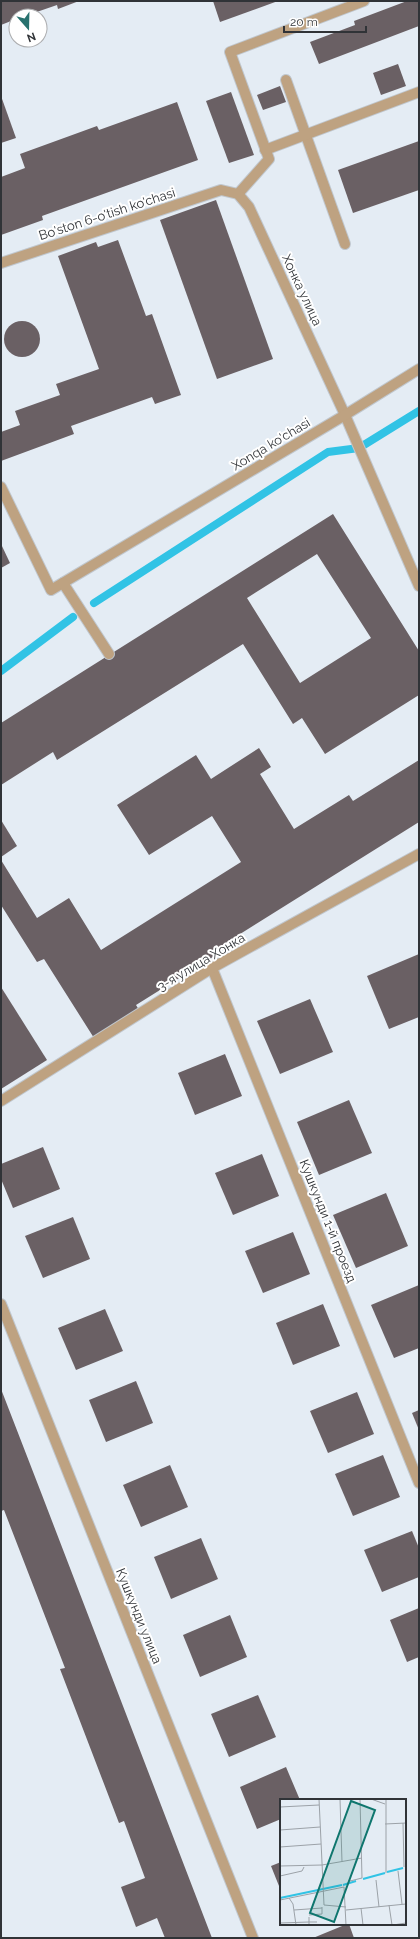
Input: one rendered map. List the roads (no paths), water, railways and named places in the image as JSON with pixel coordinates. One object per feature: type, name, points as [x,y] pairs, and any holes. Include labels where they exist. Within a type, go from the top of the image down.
[{"type":"street","points":[[238,194],[268,159],[230,52],[364,1]]},
{"type":"street","points":[[286,80],[345,244]]},
{"type":"street","points":[[265,150],[419,92]]},
{"type":"street","name":"Bo'ston 6-o'tish ko'chasi","points":[[1,263],[221,190],[238,194]]},
{"type":"street","name":"Хонка улица","points":[[238,194],[249,207],[345,415]]},
{"type":"street","name":"Xonqa ko'chasi","points":[[1,487],[51,590],[345,415],[419,368]]},
{"type":"street","points":[[345,415],[419,586]]},
{"type":"street","points":[[63,583],[109,654]]},
{"type":"street","name":"3-я улица Хонка","points":[[1,1101],[212,968],[419,854]]},
{"type":"street","name":"Кушкунди 1-й проезд","points":[[212,968],[419,1483]]},
{"type":"street","name":"Кушкунди улица","points":[[1,1304],[253,1938]]},
{"type":"waterway","points":[[94,603],[328,452],[359,448],[419,411]]},
{"type":"waterway","points":[[1,671],[73,617]]}]
